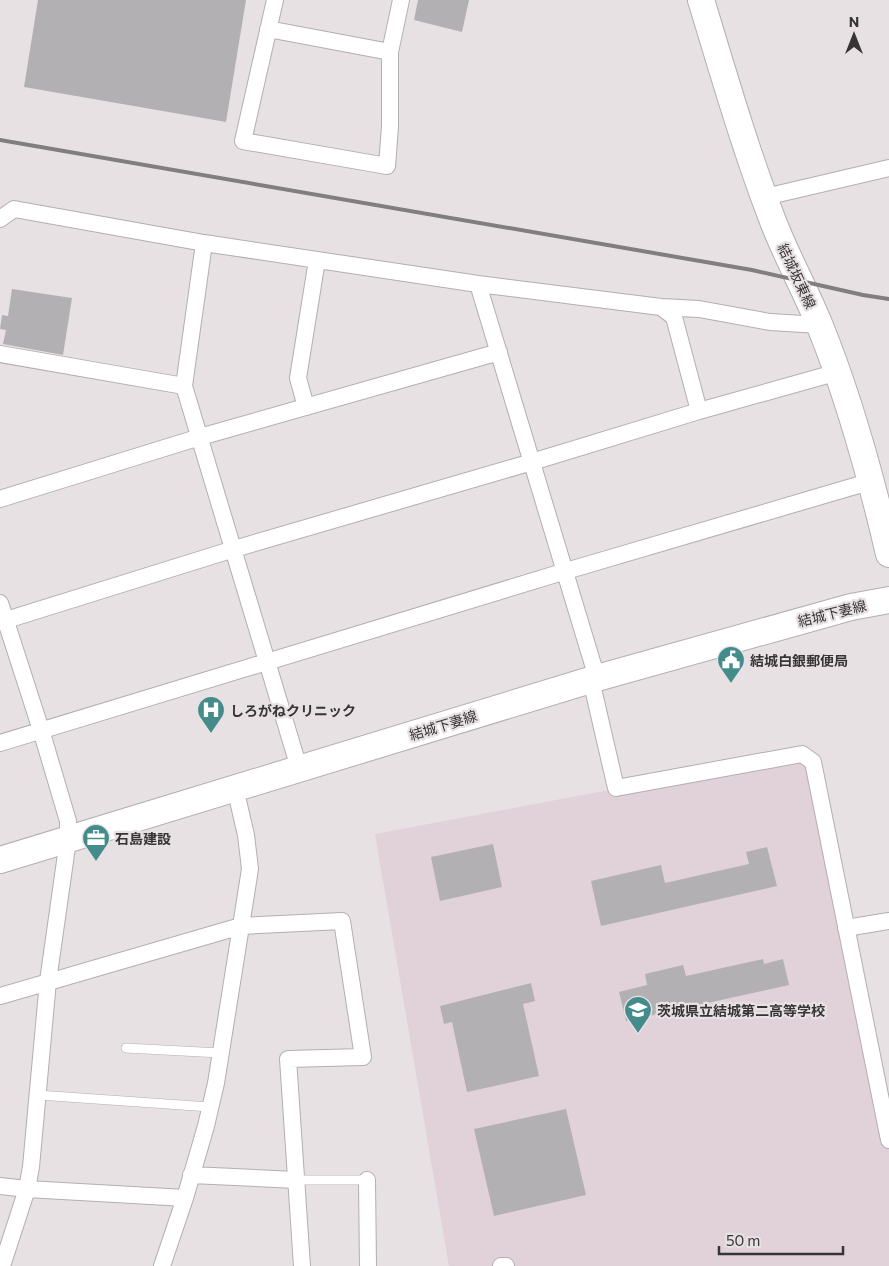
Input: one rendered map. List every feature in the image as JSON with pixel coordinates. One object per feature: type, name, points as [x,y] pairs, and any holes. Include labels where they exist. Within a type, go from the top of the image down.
[{"type":"main road","name":"結城坂東線","points":[[701,0],[764,197],[779,237],[820,325],[838,372],[872,481],[889,554]]},
{"type":"main road","name":"結城下妻線","points":[[0,860],[594,679],[850,607],[889,600]]},
{"type":"street","points":[[275,0],[244,141],[387,166],[390,126],[390,52],[401,0]]},
{"type":"street","points":[[268,29],[390,52]]},
{"type":"street","points":[[764,197],[889,168]]},
{"type":"street","points":[[0,219],[14,209],[204,243],[478,284],[661,307],[699,309],[770,322],[820,325]]},
{"type":"street","points":[[204,243],[184,386],[299,768]]},
{"type":"street","points":[[306,407],[298,378],[317,260]]},
{"type":"street","points":[[478,284],[566,570],[594,679],[616,788],[802,754],[813,762],[889,1140]]},
{"type":"street","points":[[661,307],[674,317],[699,411]]},
{"type":"street","points":[[0,499],[200,438],[499,352]]},
{"type":"street","points":[[0,354],[184,386]]},
{"type":"street","points":[[3,621],[234,549],[699,411],[838,372]]},
{"type":"street","points":[[0,742],[566,570],[872,481]]},
{"type":"street","points":[[0,603],[3,621],[41,730],[68,821],[68,840],[48,981],[31,1167],[27,1189],[5,1265]]},
{"type":"street","points":[[162,1266],[185,1198],[210,1108],[242,926],[250,869],[246,835],[235,788]]},
{"type":"street","points":[[0,996],[242,926],[342,921],[363,1056],[288,1059],[302,1266]]},
{"type":"street","points":[[846,928],[889,921]]},
{"type":"street","points":[[191,1175],[296,1180]]},
{"type":"street","points":[[367,1180],[368,1266]]},
{"type":"street","points":[[0,1186],[185,1198]]},
{"type":"street","points":[[501,1266],[506,1266]]},
{"type":"lane","points":[[126,1048],[220,1053]]},
{"type":"lane","points":[[38,1095],[210,1108]]},
{"type":"lane","points":[[296,1180],[367,1180]]},
{"type":"shaded area","name":"茨城県立結城第二高等学校","points":[[802,754],[846,928],[889,1140],[889,1266],[449,1266],[375,834]]},
{"type":"building","points":[[38,0],[246,0],[226,122],[24,87]]},
{"type":"building","points":[[418,0],[469,0],[462,32],[414,20]]},
{"type":"building","points":[[12,289],[72,298],[63,355],[3,344],[6,330],[0,329],[2,315],[8,316]]},
{"type":"building","points":[[493,844],[502,887],[440,901],[431,857]]},
{"type":"building","points":[[767,847],[777,886],[601,926],[591,881],[661,865],[665,883],[749,864],[746,852]]},
{"type":"building","points":[[763,959],[764,964],[783,959],[789,985],[626,1021],[619,992],[647,985],[645,974],[683,965],[686,976]]},
{"type":"building","points":[[531,983],[535,1001],[523,1004],[539,1076],[467,1092],[452,1022],[444,1024],[440,1006]]},
{"type":"building","points":[[566,1109],[586,1195],[494,1216],[474,1129]]},
{"type":"railway","points":[[0,140],[752,270],[889,299]]},
{"type":"place","name":"結城白銀郵便局","points":[[731,684]]},
{"type":"place","name":"しろがねクリニック","points":[[211,734]]},
{"type":"place","name":"石島建設","points":[[96,862]]},
{"type":"place","name":"茨城県立結城第二高等学校","points":[[638,1034]]}]
